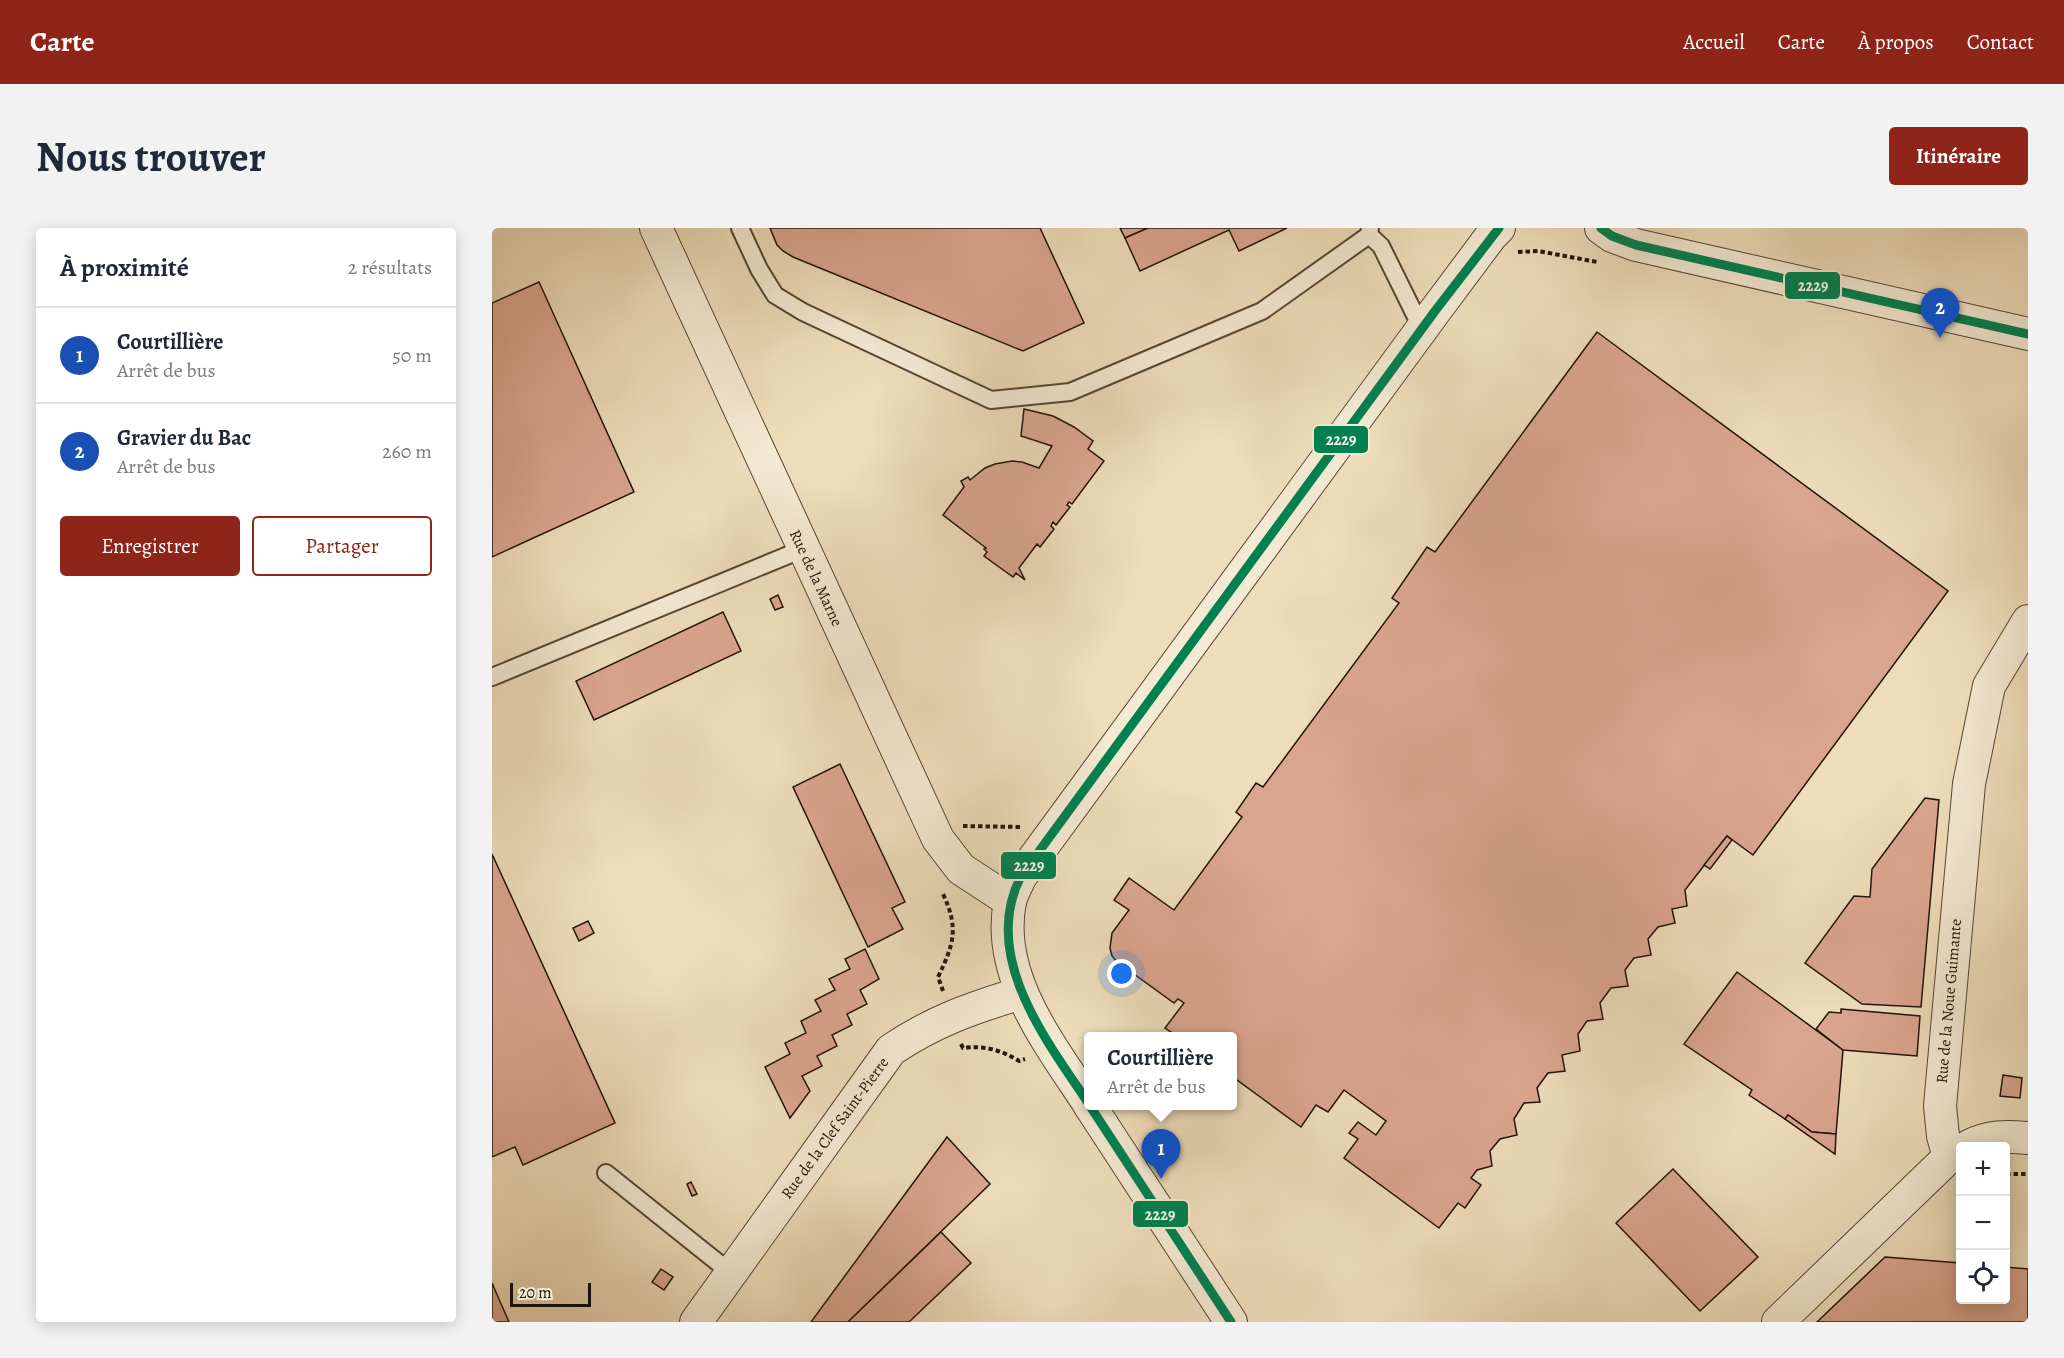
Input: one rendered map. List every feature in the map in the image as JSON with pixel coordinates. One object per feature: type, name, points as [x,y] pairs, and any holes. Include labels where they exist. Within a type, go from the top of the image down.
[{"type":"street","name":"Rue de la Marne","points":[[656,228],[938,839],[961,869],[1010,901]]},
{"type":"street","points":[[1601,228],[1612,236],[1636,245],[2028,334]]},
{"type":"street","points":[[1084,1097],[1021,993],[1011,959],[1008,933],[1010,901],[1021,876],[1491,236],[1507,240]]},
{"type":"street","name":"Rue de la Noue Guimante","points":[[1956,1147],[1943,1136],[1940,1106],[1969,784],[1989,686],[2028,621]]},
{"type":"street","name":"Rue de la Clef Saint-Pierre","points":[[696,1322],[891,1050],[914,1034],[951,1016],[1021,993]]},
{"type":"street","points":[[1092,1110],[1230,1322]]},
{"type":"street","points":[[1979,1142],[2005,1136],[2028,1138]]},
{"type":"street","points":[[1778,1322],[1956,1155]]},
{"type":"lane","points":[[740,228],[759,269],[775,295],[803,312],[992,400],[1070,393],[1262,311],[1370,231],[1381,246],[1422,329]]},
{"type":"lane","points":[[492,677],[803,549]]},
{"type":"lane","points":[[606,1173],[731,1273]]},
{"type":"path","points":[[1507,240],[1538,251],[1607,264]]},
{"type":"path","points":[[2010,1174],[2028,1174]]},
{"type":"building","points":[[770,228],[1040,228],[1084,323],[1023,351],[793,257],[777,245]]},
{"type":"building","points":[[1120,228],[1148,228],[1125,238]]},
{"type":"building","points":[[1148,228],[1287,228],[1239,251],[1229,230],[1140,271],[1125,238]]},
{"type":"building","points":[[539,282],[634,492],[492,557],[492,303]]},
{"type":"building","points":[[1597,332],[1948,591],[1753,855],[1727,836],[1685,890],[1687,906],[1672,909],[1675,923],[1658,927],[1648,939],[1651,955],[1634,958],[1625,970],[1628,986],[1611,988],[1600,1003],[1603,1019],[1587,1021],[1578,1034],[1580,1051],[1562,1055],[1565,1071],[1548,1073],[1537,1088],[1540,1102],[1524,1103],[1514,1119],[1517,1135],[1500,1139],[1490,1151],[1492,1166],[1477,1170],[1471,1178],[1481,1185],[1465,1208],[1458,1203],[1439,1228],[1344,1158],[1358,1139],[1349,1133],[1358,1122],[1376,1135],[1386,1121],[1344,1090],[1328,1112],[1316,1105],[1301,1127],[1237,1080],[1237,1032],[1171,1032],[1165,1028],[1184,1003],[1178,999],[1174,1003],[1116,961],[1110,948],[1112,933],[1129,910],[1114,900],[1129,878],[1174,910],[1242,817],[1236,812],[1256,783],[1263,787],[1399,603],[1392,598],[1427,547],[1435,552]]},
{"type":"building","points":[[1024,409],[1053,416],[1074,427],[1093,441],[1088,449],[1104,461],[1072,504],[1069,502],[1067,505],[1070,507],[1056,525],[1053,522],[1051,526],[1054,529],[1040,547],[1037,544],[1019,568],[1025,580],[1016,573],[1013,577],[984,556],[987,552],[984,549],[986,548],[943,515],[964,487],[961,481],[968,477],[970,480],[985,468],[1012,461],[1039,468],[1052,446],[1021,436]]},
{"type":"building","points":[[778,595],[783,607],[775,610],[770,599]]},
{"type":"building","points":[[723,612],[741,651],[594,720],[576,681]]},
{"type":"building","points":[[840,764],[905,902],[892,908],[903,929],[868,947],[793,787]]},
{"type":"building","points":[[1925,798],[1939,800],[1921,1007],[1862,1004],[1805,963],[1854,896],[1870,897],[1872,869]]},
{"type":"building","points":[[1727,836],[1732,840],[1710,869],[1704,865]]},
{"type":"building","points":[[492,854],[615,1123],[523,1165],[515,1147],[492,1157]]},
{"type":"building","points":[[588,921],[594,933],[579,941],[573,928]]},
{"type":"building","points":[[865,949],[879,979],[860,990],[867,1004],[847,1014],[852,1025],[832,1035],[837,1046],[817,1056],[822,1066],[802,1076],[810,1091],[790,1118],[765,1067],[790,1054],[785,1043],[806,1033],[801,1021],[821,1011],[815,1000],[835,990],[829,979],[850,969],[845,959]]},
{"type":"building","points":[[1737,972],[1843,1050],[1836,1134],[1812,1132],[1788,1115],[1785,1119],[1749,1095],[1752,1090],[1684,1044]]},
{"type":"building","points":[[1841,1009],[1920,1016],[1917,1056],[1843,1050],[1816,1029],[1829,1012],[1841,1013]]},
{"type":"building","points":[[2003,1075],[2022,1078],[2020,1098],[2000,1096]]},
{"type":"building","points":[[1788,1115],[1812,1132],[1836,1134],[1835,1154],[1785,1119]]},
{"type":"building","points":[[947,1137],[990,1184],[848,1322],[811,1322]]},
{"type":"building","points":[[1673,1169],[1758,1257],[1700,1311],[1616,1223]]},
{"type":"building","points":[[691,1182],[697,1194],[692,1196],[687,1184]]},
{"type":"building","points":[[941,1232],[971,1263],[909,1322],[848,1322]]},
{"type":"building","points":[[1885,1257],[1956,1263],[1956,1304],[2010,1304],[2010,1267],[2028,1269],[2028,1322],[1817,1322]]},
{"type":"building","points":[[661,1269],[673,1277],[664,1290],[652,1282]]},
{"type":"building","points":[[492,1283],[509,1322],[492,1322]]},
{"type":"transit line","name":"2229","points":[[1084,1097],[1038,1025],[1013,966],[1008,936],[1010,906],[1021,876],[1435,311],[1499,228]]},
{"type":"transit line","name":"2229","points":[[1601,228],[1612,236],[1636,245],[2028,334]]},
{"type":"transit line","name":"2229","points":[[1093,1110],[1231,1322]]},
{"type":"place","name":"Gravier du Bac","points":[[1940,338]]},
{"type":"place","name":"Courtillière","points":[[1161,1179]]}]
